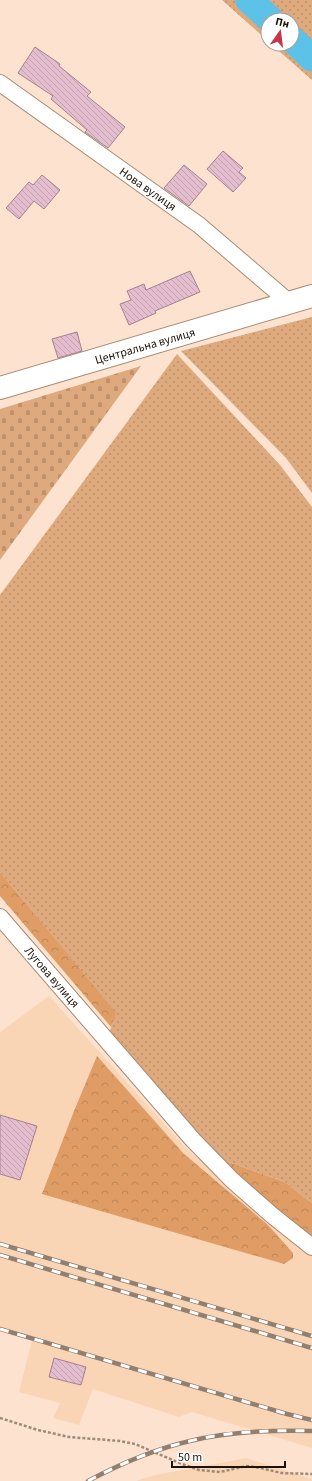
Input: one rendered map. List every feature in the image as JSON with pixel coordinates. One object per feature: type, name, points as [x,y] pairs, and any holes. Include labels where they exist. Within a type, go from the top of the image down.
[{"type":"street","name":"Нова вулиця","points":[[0,84],[199,225],[290,303]]},
{"type":"street","name":"Центральна вулиця","points":[[0,388],[312,296]]},
{"type":"street","name":"Лугова вулиця","points":[[0,917],[204,1151],[232,1180],[273,1216],[312,1247]]},
{"type":"path","points":[[0,1418],[38,1430],[69,1437],[100,1438],[127,1442],[199,1470],[220,1472],[247,1466],[281,1473],[312,1474]]},
{"type":"shaded area","points":[[49,996],[186,1148],[312,1256],[312,1448],[192,1412],[179,1417],[93,1389],[79,1425],[53,1418],[60,1403],[19,1392],[32,1340],[0,1331],[0,1032]]},
{"type":"shaded area","points":[[246,1458],[312,1479],[312,1481],[136,1481],[155,1475]]},
{"type":"green space","points":[[222,0],[312,0],[312,80],[280,52],[300,52],[300,12],[260,12],[260,34]]},
{"type":"green space","points":[[312,317],[312,493],[286,458],[181,351]]},
{"type":"green space","points":[[177,354],[280,465],[312,507],[312,1203],[285,1182],[217,1158],[109,1035],[115,1013],[0,872],[0,595]]},
{"type":"green space","points":[[141,366],[0,560],[0,409]]},
{"type":"green space","points":[[0,872],[116,1013],[111,1027],[0,896]]},
{"type":"green space","points":[[97,1056],[183,1153],[268,1225],[293,1253],[293,1258],[284,1264],[42,1194]]},
{"type":"green space","points":[[217,1158],[285,1182],[312,1203],[312,1239]]},
{"type":"building","points":[[35,47],[60,64],[59,66],[91,92],[87,96],[125,127],[108,148],[85,132],[87,130],[51,99],[53,96],[18,73]]},
{"type":"building","points":[[223,151],[243,168],[239,172],[246,178],[233,192],[207,169]]},
{"type":"building","points":[[184,165],[207,184],[189,206],[164,188]]},
{"type":"building","points":[[42,175],[60,190],[44,209],[34,201],[19,219],[6,208],[29,182],[33,185]]},
{"type":"building","points":[[190,271],[200,292],[155,311],[156,313],[129,325],[120,304],[131,300],[127,291],[144,284],[146,290]]},
{"type":"building","points":[[77,332],[82,351],[58,358],[52,339]]},
{"type":"building","points":[[0,1115],[37,1126],[20,1180],[0,1174]]},
{"type":"building","points":[[54,1358],[86,1367],[81,1385],[49,1377]]},
{"type":"waterway","points":[[249,0],[262,12]]},
{"type":"waterway","points":[[300,47],[312,58]]},
{"type":"railway","points":[[0,1244],[312,1336]]},
{"type":"railway","points":[[0,1255],[312,1348]]},
{"type":"railway","points":[[0,1329],[287,1414],[312,1420]]},
{"type":"railway","points":[[88,1481],[138,1458],[164,1448],[190,1441],[220,1435],[251,1432],[312,1431]]}]
